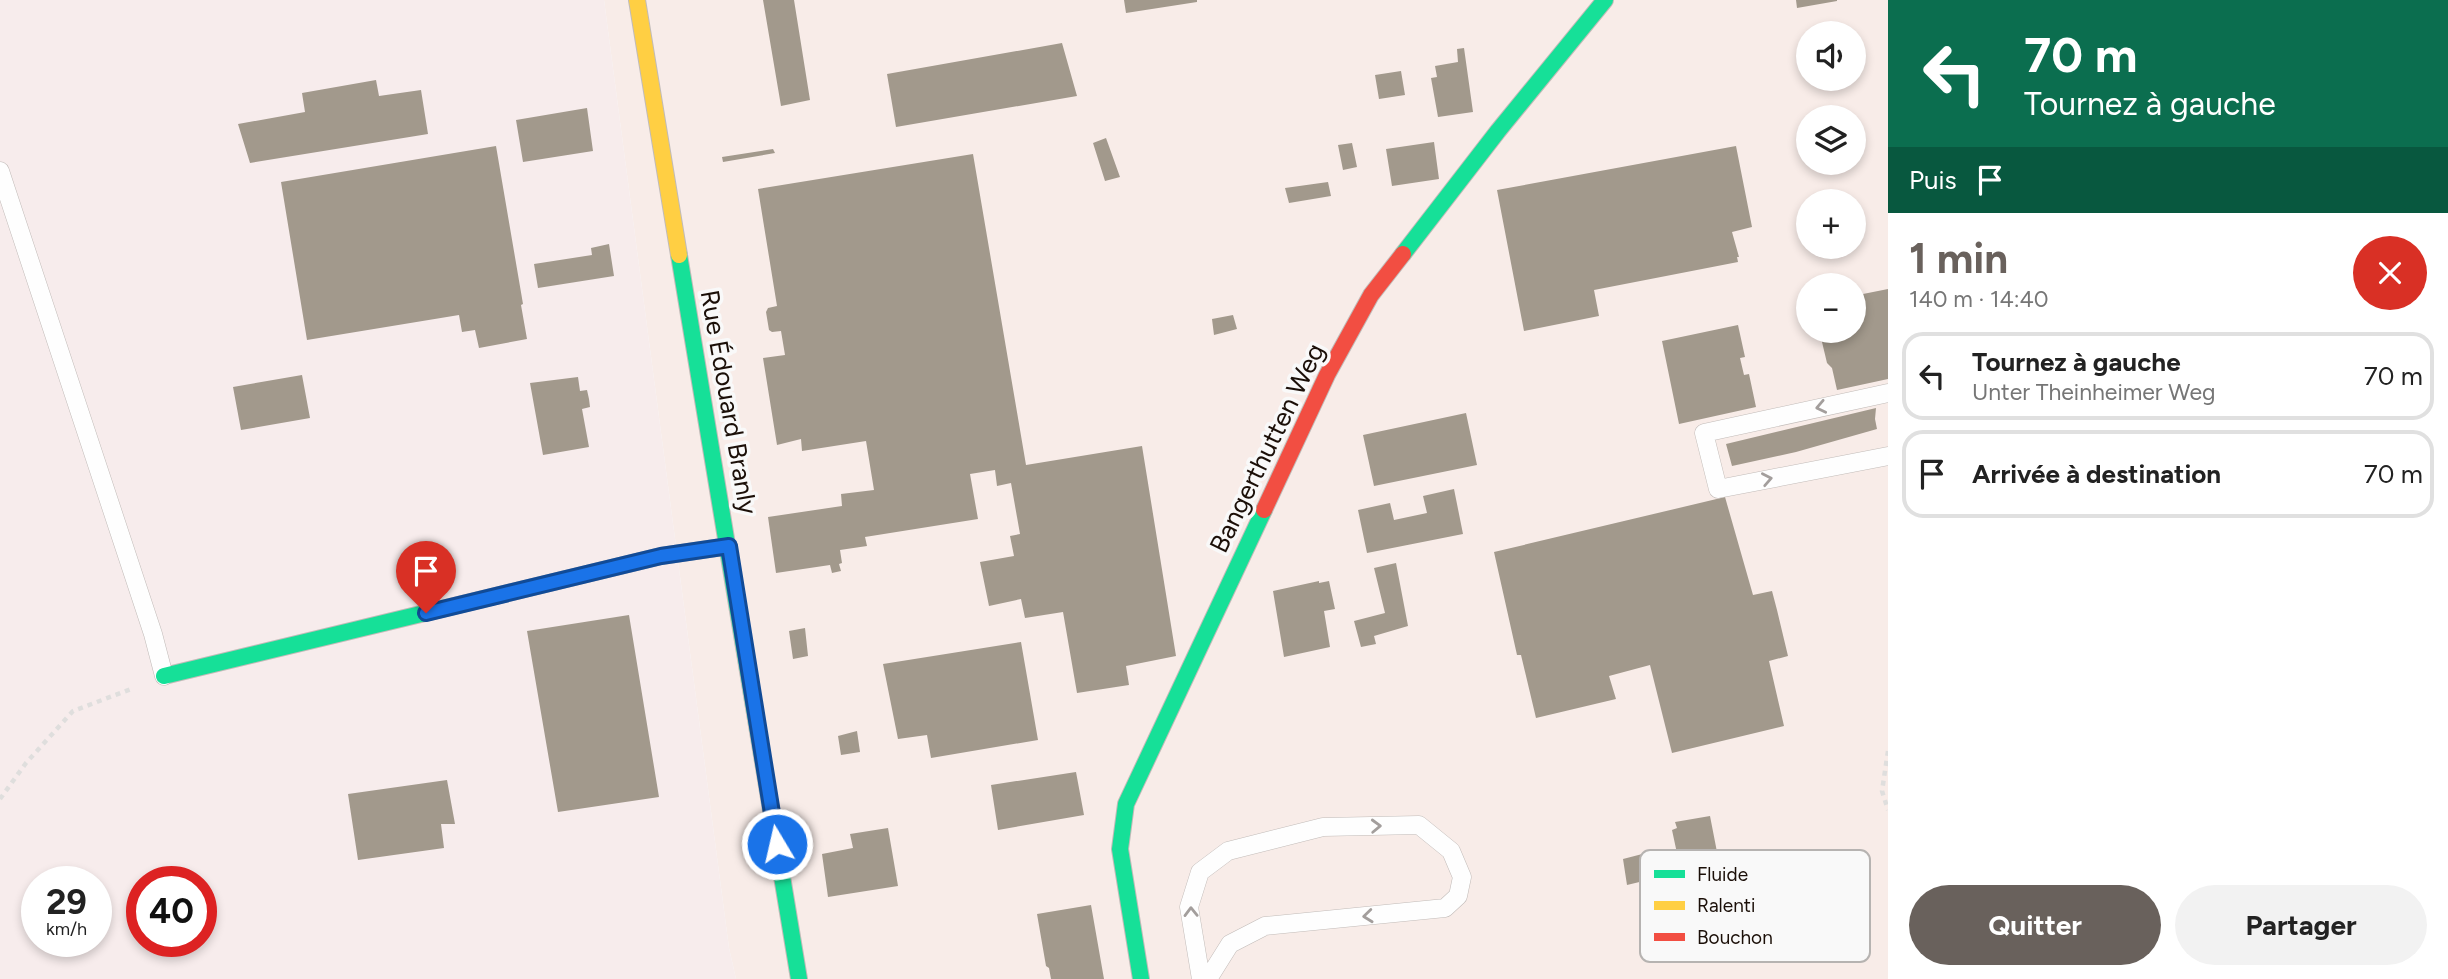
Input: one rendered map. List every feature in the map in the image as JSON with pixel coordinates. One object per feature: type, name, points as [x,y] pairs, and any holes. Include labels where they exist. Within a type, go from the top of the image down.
[{"type":"street","name":"Rue Édouard Branly","points":[[637,0],[799,979]]},
{"type":"street","name":"Bangerthutten Weg","points":[[1141,979],[1120,849],[1126,804],[1327,375],[1371,295],[1498,131],[1605,0]]},
{"type":"street","points":[[164,676],[661,556],[729,546]]},
{"type":"lane","points":[[0,171],[153,634],[164,676]]},
{"type":"lane","points":[[1888,393],[1704,433],[1718,489],[1888,456]]},
{"type":"lane","points":[[1201,979],[1189,907],[1200,872],[1228,851],[1323,827],[1419,825],[1451,851],[1462,877],[1458,896],[1445,908],[1265,926],[1230,944],[1208,979]]},
{"type":"path","points":[[0,799],[26,762],[73,711],[164,676]]},
{"type":"path","points":[[1888,751],[1882,791],[1888,810]]},
{"type":"shaded area","points":[[0,0],[604,0],[729,948],[736,979],[0,979]]},
{"type":"shaded area","points":[[604,0],[1888,0],[1888,979],[736,979],[729,948]]},
{"type":"building","points":[[763,0],[794,0],[810,100],[781,106]]},
{"type":"building","points":[[1124,0],[1197,0],[1197,2],[1126,13]]},
{"type":"building","points":[[1796,0],[1837,0],[1837,1],[1797,8]]},
{"type":"building","points":[[1062,43],[1077,96],[896,127],[887,74]]},
{"type":"building","points":[[1464,48],[1473,112],[1438,117],[1431,78],[1437,77],[1435,66],[1458,62],[1457,49]]},
{"type":"building","points":[[1401,71],[1405,95],[1379,99],[1375,75]]},
{"type":"building","points":[[376,80],[379,96],[421,90],[428,134],[250,163],[238,124],[305,112],[302,93]]},
{"type":"building","points":[[587,108],[593,151],[523,162],[516,120]]},
{"type":"building","points":[[1106,138],[1120,177],[1105,181],[1093,143]]},
{"type":"building","points":[[1434,142],[1439,179],[1392,186],[1386,149]]},
{"type":"building","points":[[1352,143],[1357,167],[1343,170],[1338,145]]},
{"type":"building","points":[[496,146],[527,339],[479,348],[475,330],[462,332],[459,315],[307,340],[281,182]]},
{"type":"building","points":[[1736,146],[1752,227],[1732,232],[1738,262],[1594,290],[1599,316],[1524,331],[1497,190]]},
{"type":"building","points":[[773,149],[775,153],[723,162],[722,157]]},
{"type":"building","points":[[973,154],[1026,465],[1142,446],[1176,656],[1126,666],[1129,685],[1077,693],[1063,612],[1025,618],[1021,599],[989,606],[980,562],[1014,556],[1010,536],[1020,534],[1011,483],[997,486],[995,470],[970,474],[978,519],[865,537],[867,546],[840,550],[841,571],[832,573],[830,565],[776,573],[768,517],[842,506],[841,494],[874,490],[866,441],[802,451],[801,439],[777,445],[763,358],[785,355],[781,331],[769,330],[766,312],[768,308],[777,306],[758,189]]},
{"type":"building","points":[[1328,182],[1331,196],[1289,203],[1285,188]]},
{"type":"building","points":[[609,244],[614,276],[538,288],[534,264],[592,255],[591,248]]},
{"type":"building","points":[[1888,289],[1888,379],[1837,390],[1822,343],[1866,343],[1866,293]]},
{"type":"building","points":[[1233,315],[1237,329],[1214,335],[1212,319]]},
{"type":"building","points":[[1738,325],[1745,357],[1740,358],[1744,375],[1749,374],[1756,407],[1679,424],[1662,341]]},
{"type":"building","points":[[302,375],[310,418],[241,430],[233,387]]},
{"type":"building","points":[[578,377],[580,391],[587,390],[589,399],[590,407],[582,409],[589,447],[543,455],[530,383]]},
{"type":"building","points":[[1876,408],[1877,429],[1796,452],[1732,466],[1726,444]]},
{"type":"building","points":[[1466,413],[1477,465],[1374,486],[1363,435]]},
{"type":"building","points":[[1454,489],[1463,534],[1367,553],[1358,510],[1390,503],[1394,520],[1427,513],[1423,496]]},
{"type":"building","points":[[1725,497],[1753,595],[1772,591],[1777,610],[1788,656],[1769,661],[1784,726],[1672,753],[1650,665],[1609,676],[1616,699],[1536,718],[1521,655],[1517,655],[1494,552]]},
{"type":"building","points":[[1396,563],[1408,626],[1374,636],[1376,644],[1361,647],[1354,621],[1385,613],[1374,568]]},
{"type":"building","points":[[1329,581],[1335,609],[1324,611],[1330,647],[1284,657],[1273,591]]},
{"type":"building","points":[[629,615],[659,797],[558,812],[527,631]]},
{"type":"building","points":[[805,628],[808,656],[793,659],[789,631]]},
{"type":"building","points":[[1021,642],[1038,740],[931,758],[927,735],[898,739],[883,664]]},
{"type":"building","points":[[857,731],[860,752],[841,755],[838,736]]},
{"type":"building","points":[[1076,772],[1084,815],[998,830],[991,785]]},
{"type":"building","points":[[447,780],[455,824],[441,824],[444,848],[358,860],[348,794]]},
{"type":"building","points":[[1710,816],[1717,850],[1676,850],[1672,830],[1677,828],[1675,822]]},
{"type":"building","points":[[888,828],[898,886],[828,897],[822,854],[853,848],[850,834]]},
{"type":"building","points":[[1640,855],[1640,882],[1627,885],[1623,859]]},
{"type":"building","points":[[1091,905],[1104,979],[1051,979],[1046,966],[1037,914]]},
{"type":"traffic: fast","points":[[1403,254],[1498,131],[1605,0]]},
{"type":"traffic: fast","points":[[679,255],[799,979]]},
{"type":"traffic: fast","points":[[1141,979],[1120,849],[1126,804],[1264,510]]},
{"type":"traffic: fast","points":[[164,676],[661,556],[729,546]]},
{"type":"traffic: slow","points":[[637,0],[679,255]]},
{"type":"traffic: jam","points":[[1264,510],[1327,375],[1371,295],[1403,254]]},
{"type":"route","points":[[426,613],[661,556],[729,546],[777,844]]}]
